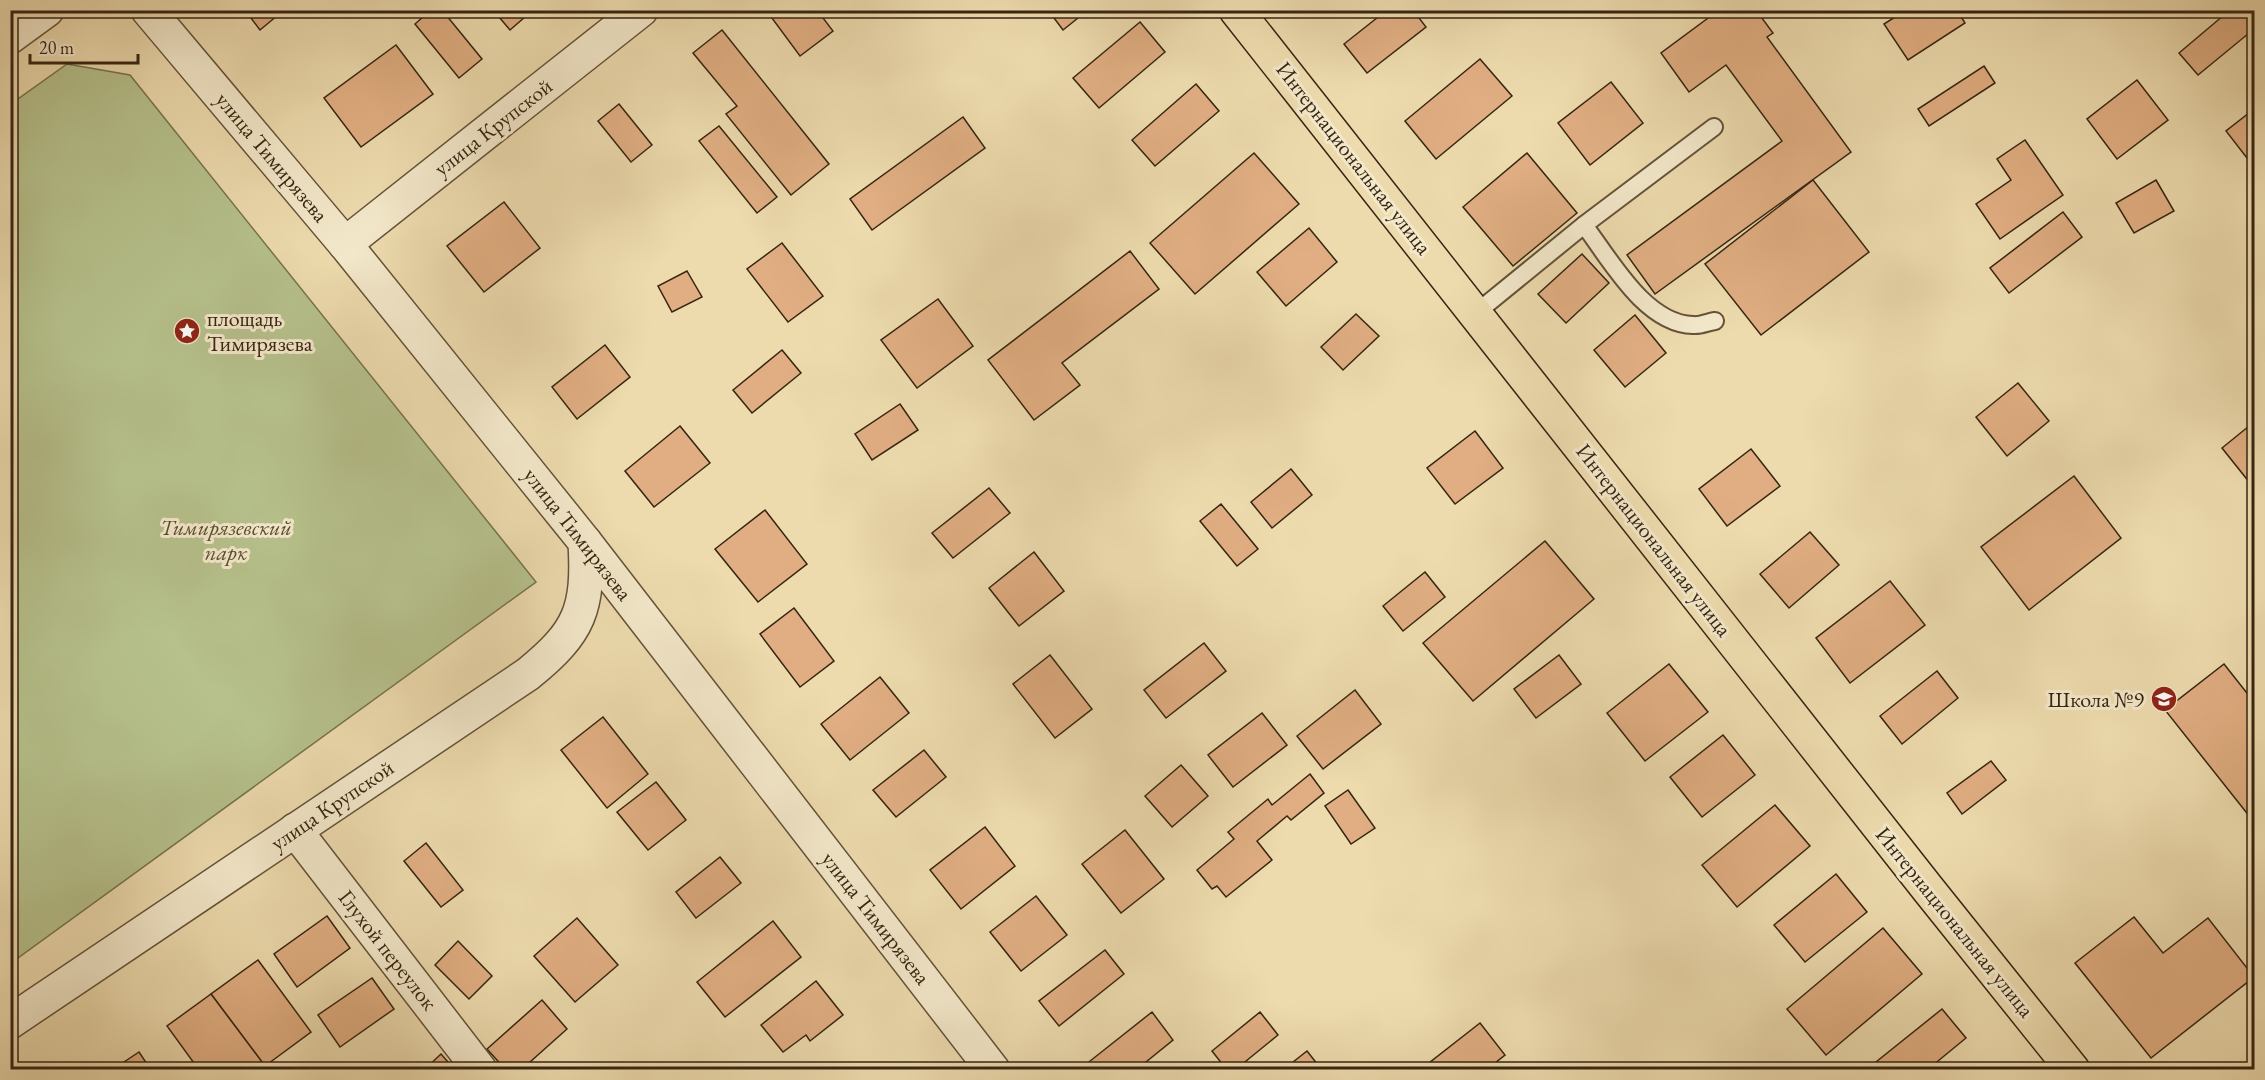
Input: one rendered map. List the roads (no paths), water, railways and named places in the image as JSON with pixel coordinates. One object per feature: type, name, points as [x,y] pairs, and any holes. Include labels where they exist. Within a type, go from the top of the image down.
[{"type":"main road","name":"Интернациональная улица","points":[[1236,10],[2073,1070]]},
{"type":"street","points":[[10,37],[47,10]]},
{"type":"street","name":"улица Тимирязева","points":[[148,10],[345,244],[585,542],[993,1070]]},
{"type":"street","name":"улица Крупской","points":[[345,244],[641,10]]},
{"type":"street","name":"улица Крупской","points":[[10,1022],[528,674],[552,654],[571,632],[581,608],[587,570],[585,542]]},
{"type":"street","name":"Глухой переулок","points":[[295,830],[480,1070]]},
{"type":"lane","points":[[1476,313],[1584,225],[1714,127]]},
{"type":"lane","points":[[1584,225],[1642,302],[1666,319],[1693,326],[1715,321]]},
{"type":"place","name":"площадь Тимирязева","points":[[187,331]]},
{"type":"place","name":"Школа №9","points":[[2164,699]]},
{"type":"park label","name":"Тимирязевский парк","points":[[226,540]]}]
